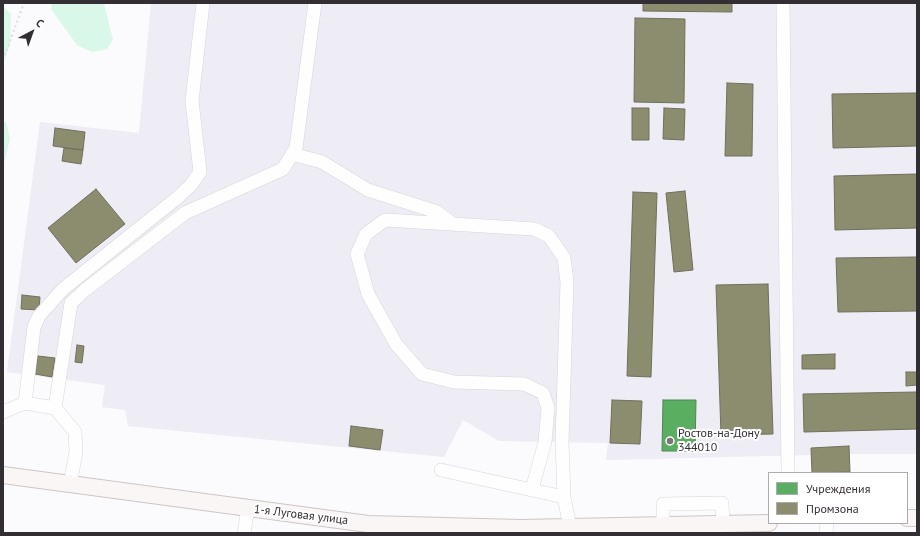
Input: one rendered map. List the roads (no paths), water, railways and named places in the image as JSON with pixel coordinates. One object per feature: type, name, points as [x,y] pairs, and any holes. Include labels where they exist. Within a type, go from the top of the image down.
[{"type":"main road","name":"1-я Луговая улица","points":[[3,475],[368,524],[430,529],[578,529],[663,525],[768,523]]},
{"type":"street","points":[[25,403],[34,327],[39,316],[63,289],[177,198],[191,185],[200,172],[192,101],[203,3]]},
{"type":"street","points":[[55,408],[71,303],[85,290],[185,213],[283,169],[296,148],[315,3]]},
{"type":"street","points":[[783,3],[788,472]]},
{"type":"street","points":[[292,154],[322,162],[368,190],[437,212],[453,224]]},
{"type":"street","points":[[532,489],[545,442],[548,408],[543,393],[524,384],[454,382],[422,374],[396,344],[368,294],[357,254],[366,234],[385,220],[534,229],[549,236],[564,258],[567,282],[562,442],[564,497],[578,529]]},
{"type":"street","points":[[3,412],[25,403],[55,408],[75,432],[76,452],[70,485]]},
{"type":"street","points":[[441,470],[564,497]]},
{"type":"street","points":[[244,533],[248,508]]},
{"type":"place","name":"Ростов-на-Дону 344010","points":[[670,441]]}]
